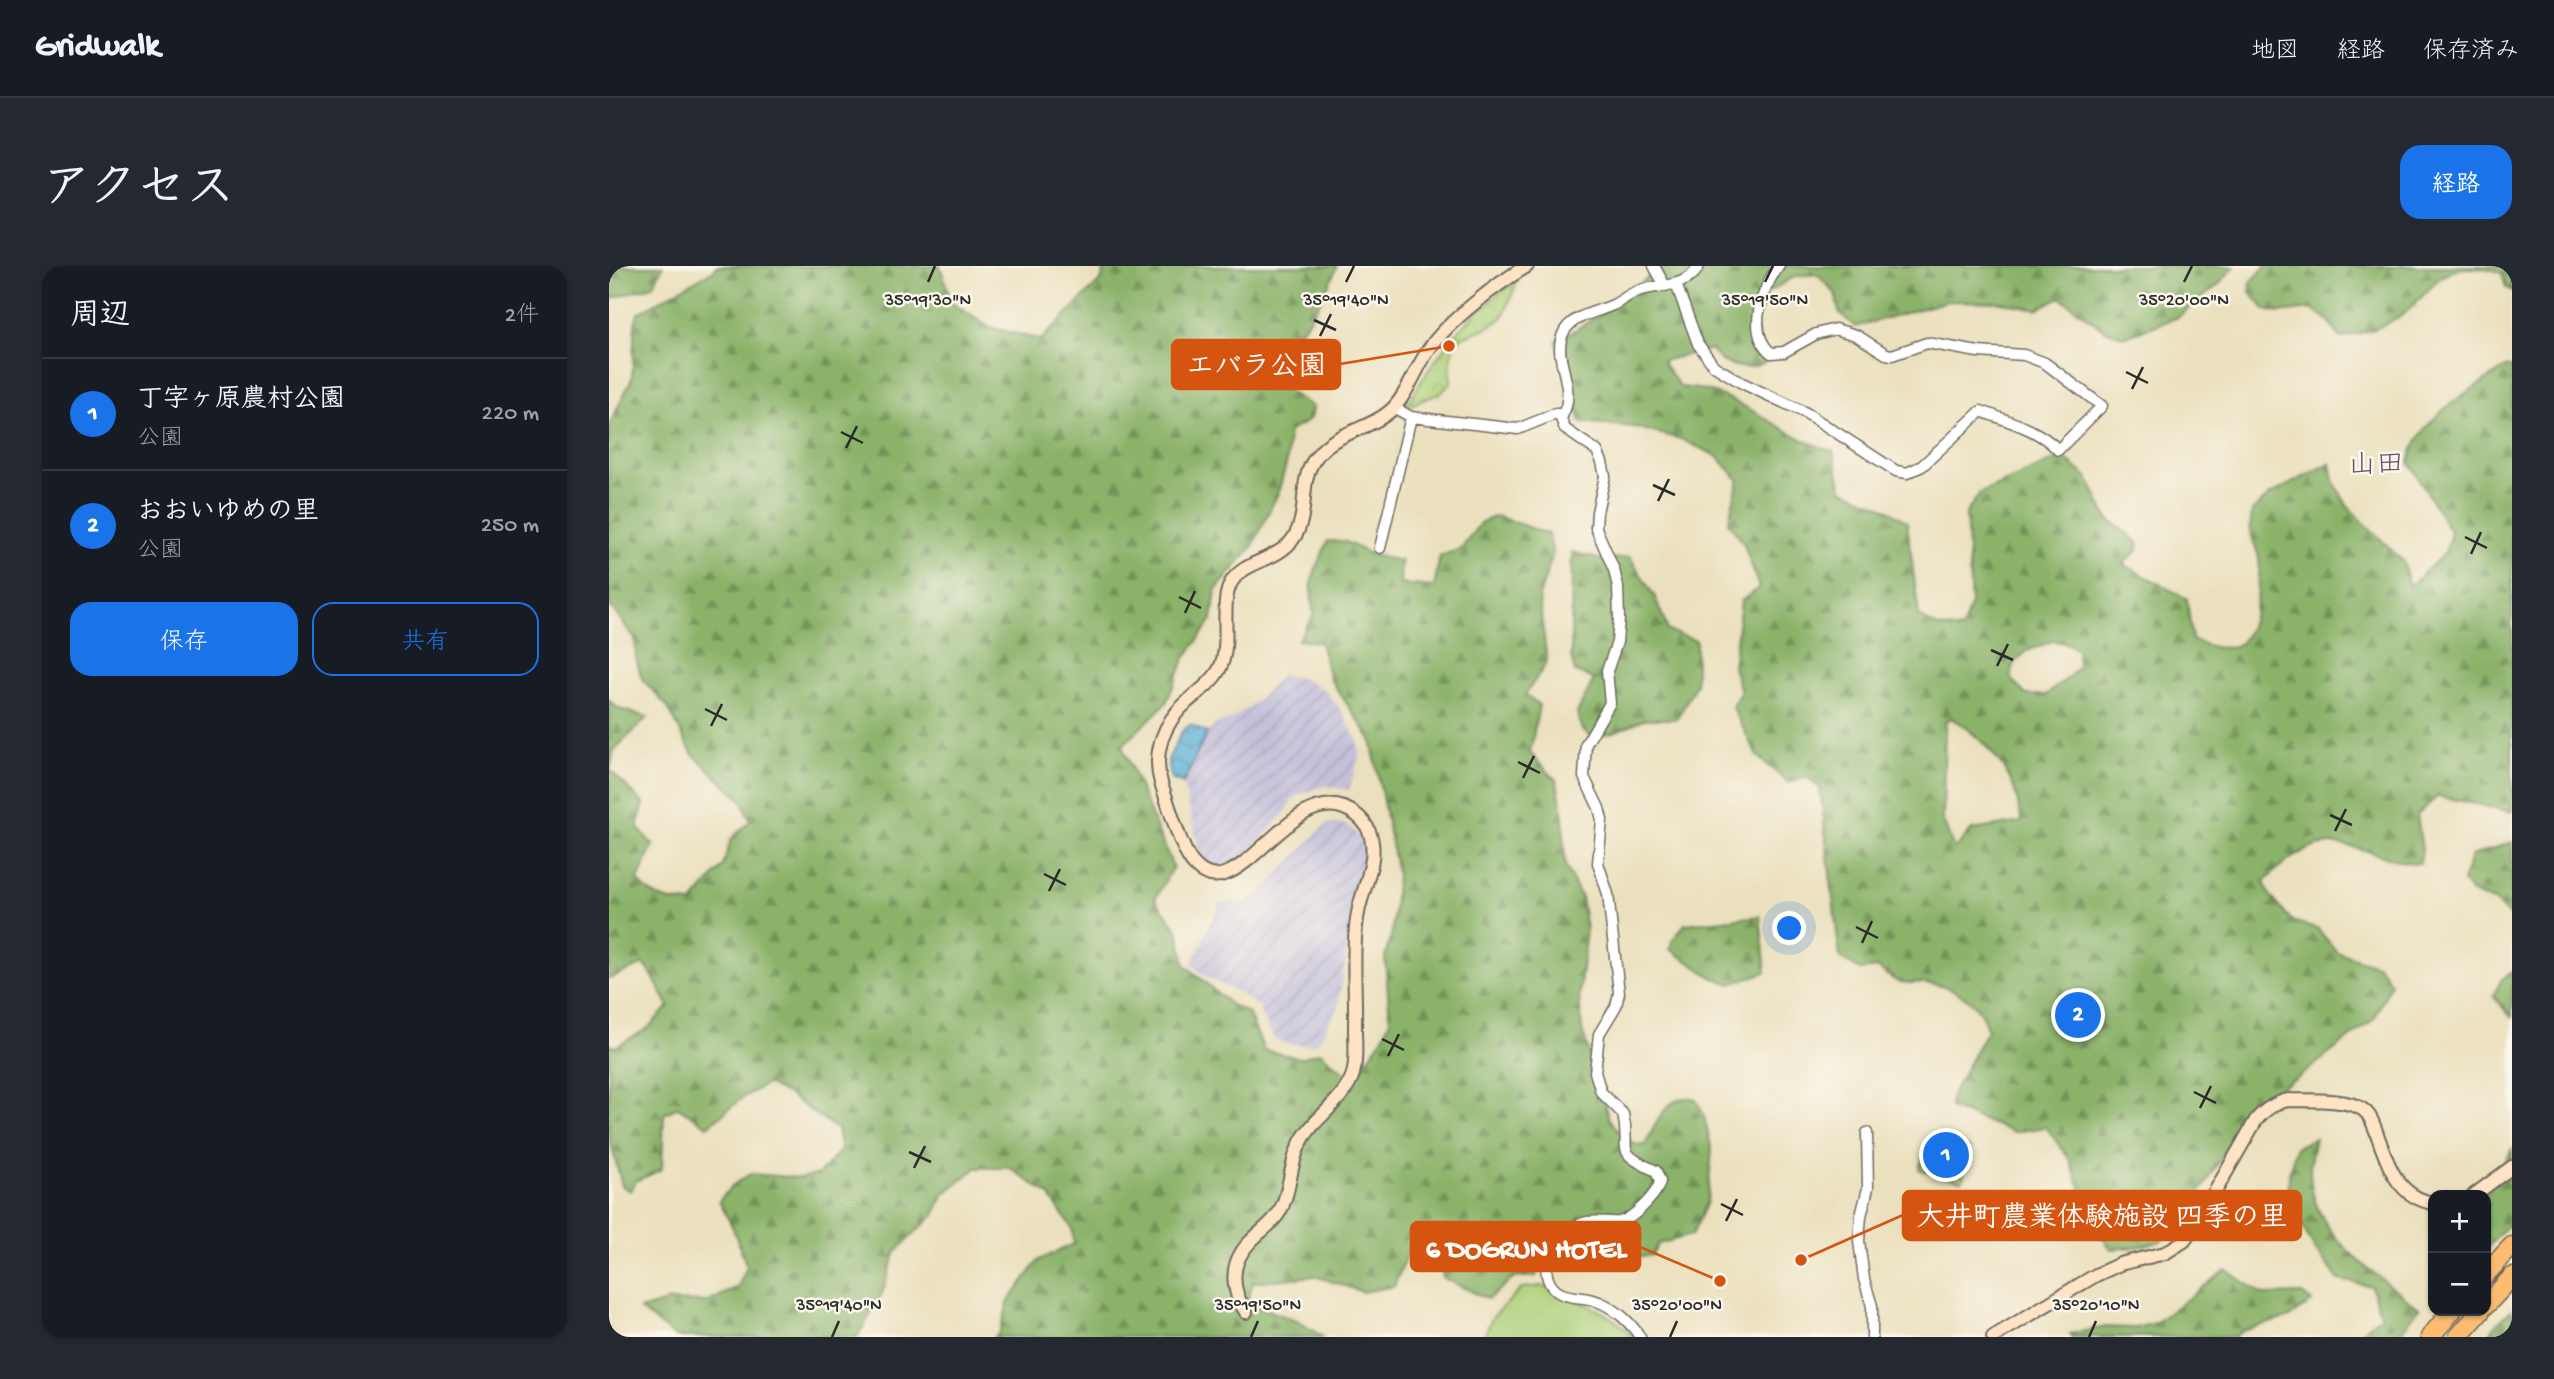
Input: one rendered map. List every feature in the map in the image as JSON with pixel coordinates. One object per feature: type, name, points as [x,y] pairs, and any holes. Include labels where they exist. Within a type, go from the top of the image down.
[{"type":"highway","points":[[2491,1269],[2512,1246]]},
{"type":"highway","points":[[2491,1300],[2512,1277]]},
{"type":"highway","points":[[2430,1337],[2448,1316]]},
{"type":"highway","points":[[2458,1337],[2477,1316]]},
{"type":"street","points":[[1246,1312],[1234,1290],[1235,1266],[1249,1243],[1272,1224],[1282,1207],[1291,1167],[1300,1143],[1320,1115],[1343,1094],[1354,1070],[1357,924],[1373,848],[1368,828],[1357,815],[1342,807],[1324,805],[1302,814],[1233,872],[1214,875],[1201,870],[1187,854],[1160,778],[1159,747],[1171,719],[1212,680],[1223,659],[1226,593],[1232,582],[1247,568],[1282,551],[1299,528],[1303,517],[1306,477],[1318,453],[1337,437],[1370,426],[1395,408],[1431,345],[1445,329],[1527,266]]},
{"type":"street","points":[[1654,266],[1671,285],[1698,344],[1714,366],[1742,383],[1806,413],[1896,471],[1907,473],[1922,466],[1981,411],[2037,433],[2049,440],[2058,450],[2102,406],[2045,363],[2024,355],[1977,352],[1927,343],[1898,353],[1886,354],[1856,335],[1835,329],[1816,334],[1784,352],[1771,353],[1764,347],[1760,336],[1759,311],[1764,292],[1779,266]]},
{"type":"street","points":[[1640,1337],[1608,1306],[1596,1300],[1565,1296],[1556,1291],[1549,1282],[1546,1270],[1553,1249],[1574,1228],[1588,1221],[1625,1220],[1654,1195],[1660,1181],[1656,1171],[1639,1164],[1627,1153],[1623,1114],[1601,1092],[1595,1072],[1598,1034],[1616,1006],[1619,993],[1608,894],[1598,863],[1602,820],[1597,802],[1585,782],[1584,755],[1591,732],[1610,703],[1607,671],[1617,642],[1618,599],[1614,570],[1596,528],[1605,476],[1602,462],[1597,450],[1565,429],[1561,419],[1569,404],[1570,395],[1560,349],[1566,329],[1573,321],[1639,290],[1671,285],[1692,275],[1699,266]]},
{"type":"street","points":[[1395,408],[1411,417],[1518,429],[1555,414],[1563,414]]},
{"type":"street","points":[[1380,548],[1411,417]]},
{"type":"street","points":[[1993,1337],[2096,1275],[2165,1252],[2184,1241],[2191,1234],[2256,1120],[2278,1102],[2288,1100],[2350,1104],[2360,1108],[2370,1117],[2399,1184],[2416,1198],[2428,1202]]},
{"type":"street","points":[[1867,1133],[1868,1188],[1861,1216],[1859,1241],[1864,1279],[1872,1306],[1872,1337]]},
{"type":"street","points":[[2481,1190],[2512,1167]]},
{"type":"shaded area","points":[[1280,675],[1300,678],[1325,690],[1341,710],[1357,740],[1360,753],[1349,790],[1325,786],[1301,794],[1292,800],[1286,811],[1234,868],[1217,869],[1202,861],[1183,783],[1207,733],[1217,724],[1233,718],[1260,699]]},
{"type":"shaded area","points":[[1342,824],[1351,828],[1363,842],[1369,856],[1364,888],[1350,925],[1338,1008],[1320,1039],[1314,1044],[1292,1045],[1275,1040],[1262,1017],[1260,1007],[1191,965],[1220,903],[1241,902],[1259,895],[1323,827]]},
{"type":"green space","points":[[609,266],[663,266],[653,286],[609,299]]},
{"type":"green space","points":[[716,266],[940,266],[952,303],[989,327],[1041,340],[1102,279],[1104,266],[1337,266],[1308,321],[1296,334],[1268,346],[1261,357],[1272,381],[1313,407],[1309,419],[1289,431],[1287,461],[1278,493],[1252,547],[1216,590],[1212,620],[1185,658],[1166,703],[1122,746],[1173,867],[1155,899],[1178,930],[1185,965],[1231,1005],[1248,1013],[1264,1050],[1300,1058],[1320,1052],[1354,1080],[1384,1035],[1390,1020],[1385,956],[1392,932],[1397,874],[1371,739],[1330,679],[1320,642],[1298,640],[1314,614],[1311,593],[1316,569],[1328,541],[1344,541],[1372,555],[1401,561],[1400,584],[1434,587],[1440,556],[1461,549],[1481,522],[1497,516],[1548,534],[1553,553],[1539,597],[1547,662],[1525,695],[1539,705],[1530,753],[1557,781],[1563,815],[1565,865],[1581,897],[1586,930],[1579,998],[1582,1030],[1609,1119],[1622,1136],[1637,1145],[1645,1145],[1670,1105],[1686,1098],[1696,1099],[1704,1116],[1712,1150],[1707,1202],[1692,1235],[1658,1244],[1652,1255],[1629,1259],[1615,1241],[1573,1240],[1544,1252],[1536,1276],[1514,1278],[1488,1299],[1443,1278],[1435,1236],[1409,1250],[1394,1286],[1363,1292],[1315,1276],[1253,1282],[1247,1302],[1299,1322],[1323,1337],[994,1337],[999,1333],[1009,1301],[1039,1260],[1074,1244],[1072,1228],[1049,1195],[1010,1168],[976,1168],[943,1195],[935,1214],[896,1251],[881,1296],[857,1337],[676,1337],[640,1310],[669,1301],[708,1302],[738,1287],[747,1267],[733,1228],[719,1201],[733,1185],[750,1174],[802,1178],[819,1174],[841,1150],[837,1129],[787,1094],[767,1084],[742,1098],[708,1126],[678,1107],[664,1114],[662,1169],[636,1181],[631,1191],[622,1186],[609,1136],[609,1045],[615,1047],[648,1028],[669,1006],[644,964],[609,979],[609,700],[619,709],[648,717],[614,750],[610,770],[644,804],[637,827],[653,845],[638,880],[643,886],[655,895],[669,900],[692,903],[723,866],[731,839],[750,821],[742,801],[692,753],[667,706],[642,679],[636,658],[635,639],[609,604],[609,426],[632,378],[638,313],[714,270]]},
{"type":"green space","points":[[1660,266],[1704,266],[1709,272],[1711,266],[2235,266],[2218,285],[2178,317],[2124,337],[2103,329],[2060,297],[2037,309],[2001,302],[1948,301],[1855,327],[1839,312],[1835,293],[1817,274],[1796,276],[1768,292],[1755,323],[1765,362],[1751,367],[1735,366],[1721,360],[1711,349],[1662,361],[1680,387],[1705,390],[1724,397],[1817,446],[1833,451],[1842,489],[1887,509],[1907,522],[1919,617],[1938,627],[1962,630],[1971,603],[1966,513],[1980,493],[2063,457],[2088,478],[2107,518],[2138,542],[2138,550],[2123,564],[2187,599],[2192,640],[2224,648],[2235,646],[2242,641],[2252,620],[2259,580],[2259,559],[2251,530],[2252,511],[2271,494],[2330,463],[2333,480],[2348,507],[2403,561],[2409,587],[2445,553],[2451,533],[2409,462],[2415,446],[2424,431],[2448,406],[2507,367],[2512,367],[2512,812],[2438,796],[2417,815],[2422,850],[2420,863],[2397,860],[2356,847],[2325,845],[2296,856],[2264,882],[2269,894],[2292,921],[2317,928],[2337,952],[2379,966],[2391,983],[2374,1019],[2299,1077],[2277,1089],[2239,1126],[2206,1184],[2161,1241],[2111,1249],[2095,1227],[2070,1160],[2046,1127],[2014,1132],[1950,1108],[1951,1096],[1987,1030],[1979,1011],[1972,1003],[1945,987],[1900,982],[1878,968],[1860,970],[1840,958],[1820,788],[1807,777],[1788,783],[1757,756],[1732,706],[1741,691],[1733,667],[1741,601],[1759,588],[1744,544],[1728,522],[1739,480],[1717,456],[1681,439],[1635,427],[1581,422],[1556,341],[1611,307]],"holes":[[[2052,641],[2067,643],[2077,650],[2078,667],[2046,695],[2026,695],[2011,679],[2014,663],[2027,651]],[[1951,718],[1979,739],[2004,769],[2014,789],[2022,822],[1972,830],[1954,849],[1943,821],[1945,722]]]},
{"type":"green space","points":[[2266,266],[2512,266],[2512,291],[2506,287],[2501,273],[2481,268],[2457,270],[2440,278],[2413,306],[2390,323],[2340,338],[2328,320],[2311,309],[2279,313],[2265,310],[2250,292],[2251,282]]},
{"type":"green space","points":[[1518,280],[1503,317],[1491,326],[1456,342],[1451,363],[1451,383],[1441,393],[1406,407],[1441,352],[1467,321]]},
{"type":"green space","points":[[1572,552],[1602,560],[1630,557],[1656,599],[1668,631],[1696,640],[1696,684],[1677,719],[1644,719],[1614,732],[1592,737],[1582,729],[1577,713],[1594,679],[1575,672],[1571,657]]},
{"type":"green space","points":[[2512,842],[2512,919],[2496,902],[2471,893],[2463,882],[2471,856]]},
{"type":"green space","points":[[1760,916],[1766,972],[1731,984],[1712,977],[1670,949],[1672,941],[1685,924]]},
{"type":"green space","points":[[2512,972],[2512,1018],[2493,996],[2502,979]]},
{"type":"green space","points":[[2315,1138],[2310,1170],[2313,1194],[2332,1233],[2364,1265],[2419,1308],[2397,1337],[2355,1337],[2381,1316],[2371,1286],[2339,1280],[2314,1248],[2288,1200],[2289,1174],[2296,1147]]},
{"type":"green space","points":[[1957,1141],[1970,1148],[1962,1181],[1919,1169],[1928,1143]]},
{"type":"green space","points":[[2512,1149],[2512,1221],[2491,1244],[2491,1190],[2489,1190]]},
{"type":"green space","points":[[2226,1270],[2263,1295],[2302,1294],[2312,1302],[2290,1317],[2241,1331],[2235,1337],[2072,1337],[2070,1334],[2106,1327],[2136,1328],[2155,1323]]},
{"type":"green space","points":[[1542,1286],[1614,1319],[1633,1337],[1484,1337],[1492,1318],[1522,1288]]},
{"type":"green space","points":[[2512,1309],[2512,1337],[2489,1337],[2493,1328]]},
{"type":"water","points":[[1190,725],[1207,733],[1183,784],[1171,779],[1168,760],[1182,731]]},
{"type":"place","name":"エバラ公園","points":[[1449,346]]},
{"type":"place","name":"おおいゆめの里","points":[[2078,1015]]},
{"type":"place","name":"丁字ヶ原農村公園","points":[[1946,1155]]},
{"type":"place","name":"大井町農業体験施設 四季の里","points":[[1801,1260]]},
{"type":"place","name":"6 DOGRUN HOTEL","points":[[1720,1281]]},
{"type":"district","name":"山田","points":[[2376,466]]}]
